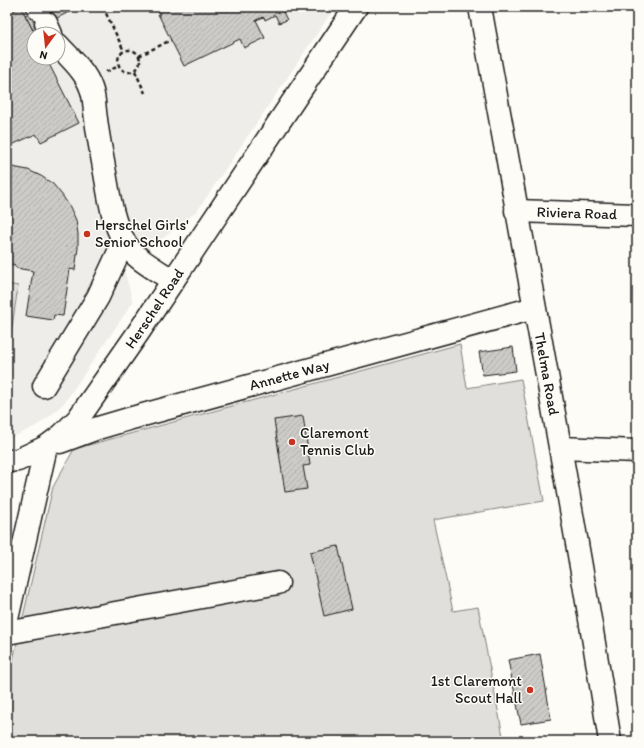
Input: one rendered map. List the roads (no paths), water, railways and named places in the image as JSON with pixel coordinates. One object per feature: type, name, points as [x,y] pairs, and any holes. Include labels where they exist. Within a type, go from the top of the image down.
[{"type":"street","name":"Herschel Road","points":[[7,460],[18,460],[46,447],[62,435],[78,419],[173,281],[356,7]]},
{"type":"street","name":"Thelma Road","points":[[480,7],[516,211],[561,448],[610,741]]},
{"type":"street","points":[[66,54],[86,77],[91,88],[109,194],[116,224],[124,241],[138,257],[173,281]]},
{"type":"street","name":"Riviera Road","points":[[516,211],[637,215]]},
{"type":"street","points":[[44,386],[98,297],[124,241]]},
{"type":"street","name":"Annette Way","points":[[46,447],[98,428],[132,418],[534,308]]},
{"type":"street","points":[[7,619],[46,447]]},
{"type":"street","points":[[561,448],[637,451]]},
{"type":"street","points":[[7,633],[278,583]]},
{"type":"place","name":"Herschel Girls' Senior School","points":[[87,234]]},
{"type":"place","name":"Claremont Tennis Club","points":[[292,442]]},
{"type":"place","name":"1st Claremont Scout Hall","points":[[530,690]]}]
